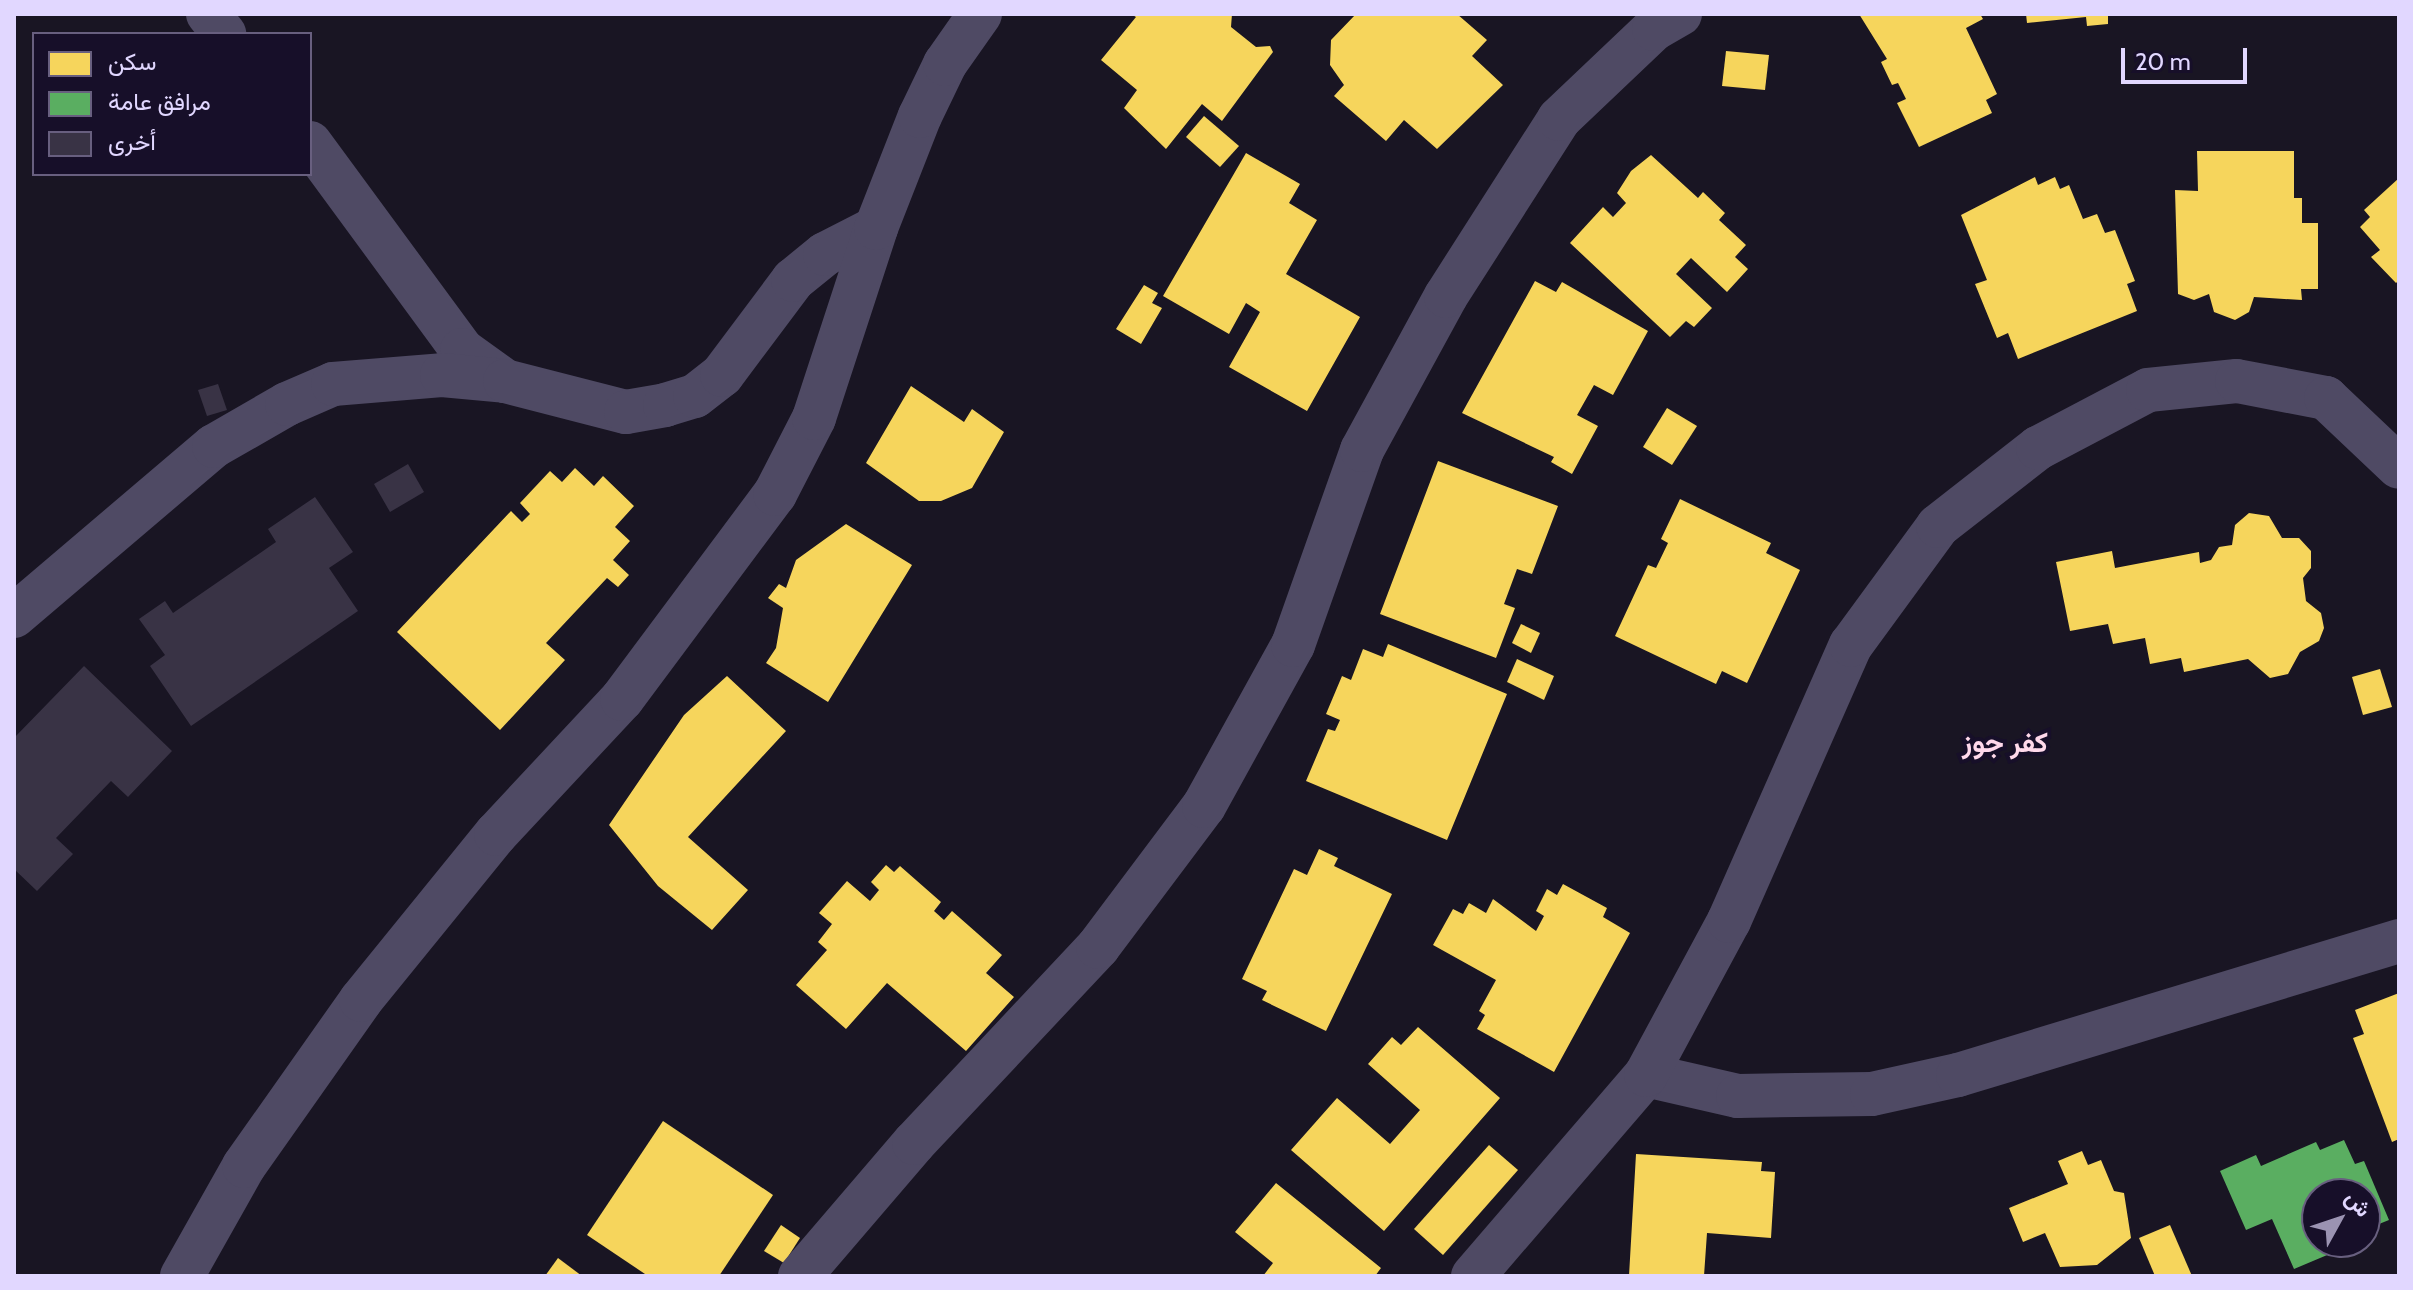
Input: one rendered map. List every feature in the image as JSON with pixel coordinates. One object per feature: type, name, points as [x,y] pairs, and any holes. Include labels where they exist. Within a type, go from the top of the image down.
[{"type":"street","points":[[208,14],[222,32]]},
{"type":"street","points":[[182,1276],[244,1166],[361,1000],[496,834],[622,699],[775,494],[814,418],[876,228],[920,116],[945,64],[980,14]]},
{"type":"street","points":[[800,1276],[914,1143],[1098,947],[1204,806],[1293,645],[1362,450],[1446,296],[1559,119],[1654,29],[1680,14]]},
{"type":"street","points":[[312,146],[462,350],[505,381]]},
{"type":"street","points":[[14,616],[214,446],[287,404],[333,384],[392,376],[505,381],[626,412],[695,396],[722,375],[793,280],[825,254],[876,228]]},
{"type":"street","points":[[1473,1276],[1646,1075],[1729,921],[1851,645],[1938,526],[2038,448],[2148,390],[2237,381],[2326,398],[2399,467]]},
{"type":"street","points":[[1646,1075],[1738,1096],[1872,1094],[1958,1075],[2399,941]]},
{"type":"building: سكن","points":[[1131,14],[1232,14],[1231,27],[1256,47],[1270,46],[1273,52],[1222,121],[1202,104],[1166,149],[1124,108],[1137,90],[1101,60],[1136,17]]},
{"type":"building: سكن","points":[[1356,14],[1457,14],[1487,40],[1472,56],[1503,85],[1437,149],[1404,120],[1386,141],[1334,96],[1344,85],[1330,65],[1331,40]]},
{"type":"building: سكن","points":[[1859,14],[1980,14],[1983,19],[1966,28],[1997,94],[1986,100],[1992,113],[1919,147],[1897,103],[1906,99],[1898,83],[1892,85],[1881,62],[1887,59]]},
{"type":"building: سكن","points":[[2026,14],[2108,14],[2108,24],[2087,26],[2086,17],[2027,23]]},
{"type":"building: سكن","points":[[1726,51],[1769,55],[1765,90],[1722,86]]},
{"type":"building: سكن","points":[[1204,116],[1239,146],[1220,167],[1186,137]]},
{"type":"building: سكن","points":[[2197,151],[2294,151],[2294,198],[2302,198],[2302,223],[2318,223],[2318,289],[2301,289],[2302,300],[2254,297],[2249,312],[2235,320],[2214,312],[2209,294],[2194,300],[2178,294],[2175,190],[2198,191]]},
{"type":"building: سكن","points":[[1246,153],[1300,184],[1289,203],[1317,220],[1286,274],[1360,317],[1307,411],[1229,367],[1260,312],[1246,303],[1229,334],[1163,296]]},
{"type":"building: سكن","points":[[1651,155],[1698,198],[1703,192],[1725,213],[1719,220],[1746,245],[1735,257],[1748,269],[1727,292],[1691,258],[1676,274],[1712,308],[1694,327],[1686,321],[1670,337],[1570,243],[1603,207],[1613,217],[1626,203],[1617,193],[1631,171]]},
{"type":"building: سكن","points":[[2035,177],[2038,185],[2055,177],[2060,189],[2069,185],[2083,219],[2097,214],[2105,233],[2115,230],[2135,281],[2127,284],[2137,311],[2018,359],[2008,333],[1997,338],[1975,284],[1987,280],[1961,215]]},
{"type":"building: سكن","points":[[2399,178],[2399,280],[2396,283],[2371,257],[2380,250],[2360,227],[2370,217],[2364,210]]},
{"type":"building: سكن","points":[[1535,281],[1556,292],[1562,282],[1648,331],[1613,395],[1594,385],[1577,415],[1598,426],[1572,474],[1551,462],[1554,457],[1462,413]]},
{"type":"building: سكن","points":[[1144,285],[1158,293],[1152,303],[1162,308],[1141,344],[1116,329]]},
{"type":"building: سكن","points":[[911,386],[964,422],[972,409],[1004,432],[972,488],[941,501],[919,501],[866,463]]},
{"type":"building: سكن","points":[[1667,408],[1697,426],[1672,465],[1643,447]]},
{"type":"building: سكن","points":[[1438,461],[1558,506],[1532,574],[1517,569],[1504,604],[1515,608],[1496,658],[1380,614]]},
{"type":"building: سكن","points":[[575,468],[594,486],[603,476],[634,506],[615,527],[630,541],[613,560],[629,575],[618,587],[607,578],[546,643],[565,660],[500,730],[397,632],[511,511],[522,522],[530,514],[520,503],[550,471],[562,482]]},
{"type":"building: سكن","points":[[1680,499],[1771,543],[1766,553],[1800,570],[1747,683],[1722,671],[1716,684],[1615,636],[1648,565],[1656,568],[1668,543],[1661,539]]},
{"type":"building: سكن","points":[[2249,513],[2269,516],[2282,538],[2299,538],[2311,551],[2311,568],[2303,578],[2306,601],[2321,613],[2324,628],[2319,641],[2300,652],[2288,674],[2270,678],[2248,659],[2184,672],[2181,658],[2150,664],[2145,638],[2113,644],[2108,624],[2070,631],[2056,562],[2112,551],[2115,568],[2199,552],[2200,563],[2211,560],[2219,547],[2232,545],[2235,525]]},
{"type":"building: سكن","points":[[846,524],[912,565],[828,702],[766,663],[776,648],[783,608],[768,598],[779,584],[786,588],[796,560]]},
{"type":"building: سكن","points":[[1521,624],[1540,633],[1531,653],[1512,643]]},
{"type":"building: سكن","points":[[1388,644],[1507,694],[1447,840],[1306,781],[1328,729],[1335,731],[1340,720],[1326,714],[1342,676],[1351,680],[1363,649],[1383,657]]},
{"type":"building: سكن","points":[[1517,659],[1554,676],[1544,700],[1507,682]]},
{"type":"building: سكن","points":[[2380,669],[2392,707],[2363,715],[2352,677]]},
{"type":"building: سكن","points":[[727,676],[786,731],[688,837],[748,890],[712,930],[658,886],[609,825],[684,715]]},
{"type":"building: سكن","points":[[1319,849],[1338,858],[1334,866],[1392,894],[1326,1031],[1262,1000],[1267,991],[1242,979],[1294,869],[1307,875]]},
{"type":"building: سكن","points":[[886,865],[894,872],[900,866],[941,902],[934,911],[944,920],[952,911],[1002,955],[986,973],[1014,997],[966,1051],[887,983],[846,1029],[796,985],[827,950],[818,942],[832,924],[819,913],[847,881],[870,901],[879,890],[871,882]]},
{"type":"building: سكن","points":[[1563,884],[1607,908],[1603,917],[1630,933],[1554,1072],[1477,1029],[1485,1015],[1479,1011],[1496,980],[1433,945],[1453,909],[1463,914],[1469,903],[1486,913],[1493,899],[1536,931],[1544,916],[1536,911],[1547,889],[1557,895]]},
{"type":"building: سكن","points":[[2399,993],[2399,1139],[2392,1142],[2353,1038],[2364,1034],[2355,1010]]},
{"type":"building: سكن","points":[[1418,1027],[1500,1098],[1384,1231],[1291,1150],[1337,1098],[1390,1144],[1420,1110],[1368,1064],[1392,1037],[1401,1045]]},
{"type":"building: سكن","points":[[663,1121],[773,1195],[719,1276],[648,1276],[587,1235]]},
{"type":"building: سكن","points":[[1489,1145],[1518,1170],[1443,1255],[1414,1229]]},
{"type":"building: سكن","points":[[2082,1151],[2088,1165],[2101,1160],[2114,1191],[2124,1193],[2131,1238],[2097,1265],[2060,1267],[2045,1233],[2023,1242],[2009,1208],[2068,1184],[2058,1161]]},
{"type":"building: سكن","points":[[1636,1154],[1762,1162],[1761,1171],[1775,1172],[1771,1238],[1707,1233],[1704,1276],[1629,1276]]},
{"type":"building: سكن","points":[[1276,1183],[1381,1268],[1375,1276],[1263,1276],[1273,1263],[1235,1232]]},
{"type":"building: سكن","points":[[781,1225],[800,1238],[784,1263],[764,1251]]},
{"type":"building: سكن","points":[[2170,1225],[2192,1276],[2155,1276],[2139,1238]]},
{"type":"building: سكن","points":[[558,1258],[582,1276],[545,1276]]},
{"type":"building: مرافق عامة","points":[[2344,1140],[2355,1164],[2364,1161],[2371,1178],[2301,1178],[2301,1258],[2320,1258],[2294,1269],[2272,1219],[2246,1230],[2220,1171],[2256,1155],[2261,1166],[2316,1142],[2320,1150]]},
{"type":"building: مرافق عامة","points":[[2381,1201],[2389,1220],[2381,1223]]},
{"type":"building: أخرى","points":[[218,384],[227,410],[207,416],[198,390]]},
{"type":"building: أخرى","points":[[408,464],[424,492],[390,512],[374,484]]},
{"type":"building: أخرى","points":[[315,497],[353,552],[329,568],[358,611],[191,726],[150,666],[165,655],[139,619],[165,601],[173,613],[276,542],[268,529]]},
{"type":"building: أخرى","points":[[84,666],[172,751],[128,797],[111,781],[56,838],[73,854],[37,891],[14,869],[14,738]]},
{"type":"district","name":"كفر جوز","points":[[2005,742]]}]
